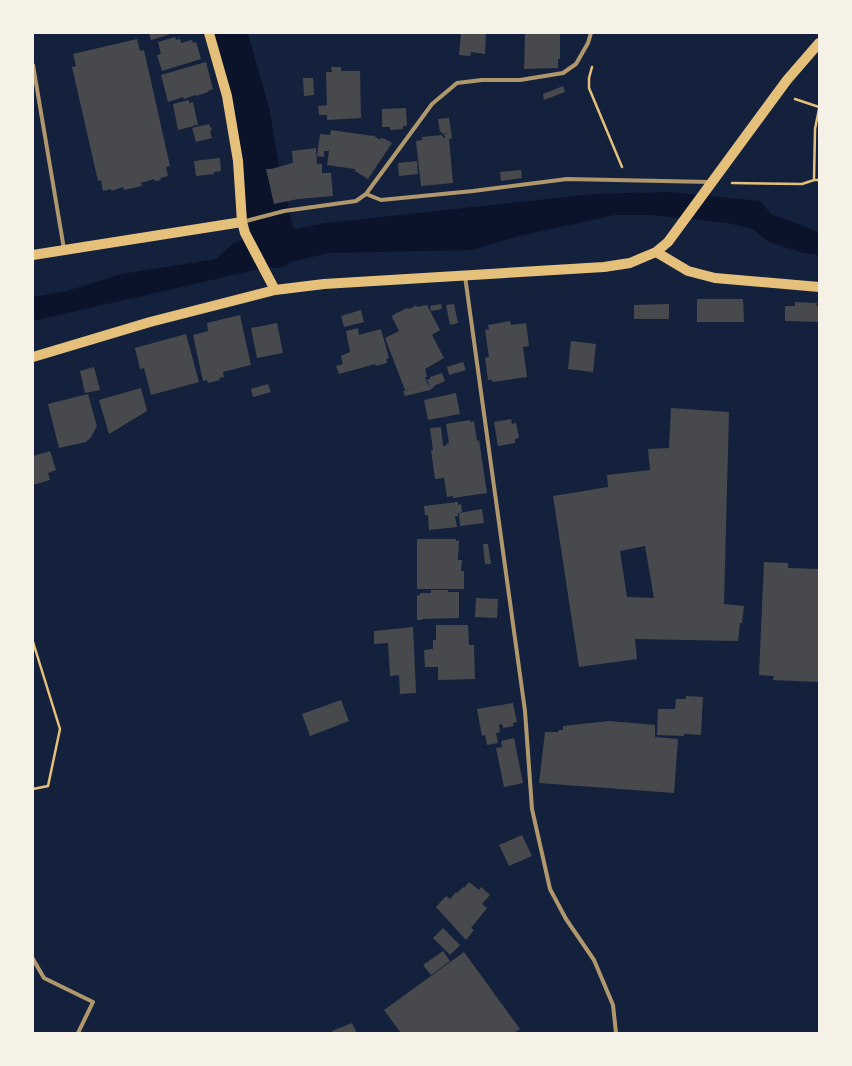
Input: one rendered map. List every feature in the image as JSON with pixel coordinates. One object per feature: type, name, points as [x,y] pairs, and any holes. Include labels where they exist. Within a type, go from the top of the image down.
[{"type":"main road","points":[[209,33],[227,96],[238,161],[242,222],[245,233],[274,290]]},
{"type":"main road","points":[[33,357],[150,322],[274,290],[324,284],[604,267],[630,263],[656,252],[668,242],[777,93],[808,54],[819,43]]},
{"type":"main road","points":[[33,255],[242,222]]},
{"type":"main road","points":[[656,252],[688,271],[714,278],[819,287]]},
{"type":"street","points":[[242,222],[284,211],[356,201],[366,194],[432,104],[457,83],[482,80],[520,80],[564,73],[576,64],[588,43],[591,33]]},
{"type":"street","points":[[33,65],[64,250]]},
{"type":"street","points":[[366,194],[381,200],[474,191],[567,178],[711,182]]},
{"type":"street","points":[[465,276],[525,711],[532,809],[550,889],[566,919],[594,960],[613,1006],[616,1033]]},
{"type":"street","points":[[33,959],[44,978],[93,1002],[78,1033]]},
{"type":"path","points":[[594,61],[589,78],[589,88],[626,180]]},
{"type":"path","points":[[777,93],[819,108],[815,129],[814,180]]},
{"type":"path","points":[[711,182],[802,184],[819,180]]},
{"type":"path","points":[[33,642],[60,729],[48,786],[33,789]]},
{"type":"water","points":[[670,192],[760,201],[771,214],[819,232],[819,255],[803,253],[769,242],[753,229],[728,223],[650,215],[615,215],[519,236],[473,250],[329,253],[33,321],[33,297],[67,291],[121,274],[216,259],[234,243],[259,233],[279,232],[326,223],[593,194]]},
{"type":"building","points":[[149,33],[174,33],[151,40]]},
{"type":"building","points":[[461,33],[486,33],[485,54],[471,52],[470,56],[459,55]]},
{"type":"building","points":[[525,33],[560,33],[560,59],[558,59],[558,68],[524,69]]},
{"type":"building","points":[[175,37],[176,40],[180,39],[181,43],[192,40],[193,43],[196,42],[201,59],[162,71],[157,55],[161,54],[158,42]]},
{"type":"building","points":[[137,39],[140,51],[144,50],[170,166],[166,167],[168,176],[160,178],[161,180],[155,181],[154,179],[141,183],[142,186],[124,190],[123,187],[111,191],[111,189],[103,191],[101,180],[98,181],[72,67],[76,66],[73,54]]},
{"type":"building","points":[[206,62],[213,89],[196,96],[195,95],[184,99],[183,97],[168,102],[161,75]]},
{"type":"building","points":[[331,67],[341,67],[341,71],[360,71],[361,118],[327,120],[327,115],[319,115],[318,106],[327,105],[326,72],[332,72]]},
{"type":"building","points":[[303,78],[313,78],[314,95],[304,96]]},
{"type":"building","points":[[563,86],[565,92],[544,100],[543,94]]},
{"type":"building","points":[[189,100],[189,103],[193,102],[198,125],[194,125],[193,120],[194,126],[178,130],[173,104]]},
{"type":"building","points":[[406,108],[407,126],[403,126],[403,129],[390,130],[390,127],[382,127],[382,109]]},
{"type":"building","points":[[449,118],[452,138],[449,139],[453,183],[421,186],[416,141],[422,140],[422,137],[442,135],[443,138],[445,138],[444,134],[449,133],[442,134],[442,132],[440,132],[438,119]]},
{"type":"building","points":[[209,124],[212,130],[210,131],[212,138],[196,142],[192,128]]},
{"type":"building","points":[[331,130],[373,135],[380,140],[380,138],[385,139],[392,143],[368,179],[355,171],[355,169],[327,165],[329,151],[324,151],[324,157],[317,156],[320,134],[330,135]]},
{"type":"building","points":[[316,148],[317,164],[322,164],[322,173],[331,173],[333,196],[298,199],[274,204],[266,169],[293,163],[292,151]]},
{"type":"building","points":[[220,158],[221,171],[214,172],[214,174],[196,176],[194,161]]},
{"type":"building","points":[[417,161],[418,174],[399,176],[398,163]]},
{"type":"building","points":[[521,170],[522,178],[501,181],[500,172]]},
{"type":"building","points":[[697,299],[743,299],[744,322],[697,322]]},
{"type":"building","points":[[795,302],[817,303],[816,306],[819,306],[819,322],[785,321],[785,306],[795,306]]},
{"type":"building","points":[[441,304],[442,309],[431,311],[430,306]]},
{"type":"building","points":[[454,304],[458,323],[450,325],[446,305]]},
{"type":"building","points":[[669,304],[669,319],[634,319],[634,305]]},
{"type":"building","points":[[416,305],[417,307],[427,305],[440,330],[432,335],[444,358],[425,369],[427,383],[405,390],[385,338],[399,331],[392,317],[393,315]]},
{"type":"building","points":[[361,310],[364,322],[344,327],[341,316]]},
{"type":"building","points":[[240,315],[251,365],[223,372],[224,377],[219,378],[220,380],[208,383],[207,380],[203,381],[193,335],[208,331],[207,323]]},
{"type":"building","points":[[510,321],[511,325],[526,323],[529,346],[523,347],[527,377],[493,382],[492,380],[488,380],[485,358],[489,357],[485,330],[489,329],[488,325]]},
{"type":"building","points":[[277,323],[283,353],[257,358],[251,328]]},
{"type":"building","points":[[358,328],[359,335],[381,329],[389,358],[386,359],[387,363],[376,366],[375,364],[339,374],[336,366],[343,364],[341,356],[350,352],[346,331]]},
{"type":"building","points":[[186,334],[199,382],[151,395],[144,368],[140,369],[135,348]]},
{"type":"building","points":[[571,341],[596,344],[593,372],[568,369]]},
{"type":"building","points":[[463,362],[466,370],[449,375],[447,367]]},
{"type":"building","points":[[94,367],[100,390],[85,393],[80,371]]},
{"type":"building","points":[[442,373],[445,381],[434,386],[430,390],[405,396],[403,391],[427,383],[429,387],[428,383],[430,382],[427,382],[427,380],[430,379],[430,377]]},
{"type":"building","points":[[268,384],[271,392],[253,397],[251,389]]},
{"type":"building","points":[[141,388],[147,411],[109,434],[99,400]]},
{"type":"building","points":[[456,393],[460,414],[428,420],[424,400]]},
{"type":"building","points":[[88,394],[97,426],[91,437],[86,442],[59,448],[48,404]]},
{"type":"building","points":[[671,408],[729,412],[724,604],[744,606],[738,641],[635,639],[637,659],[579,667],[553,496],[608,487],[607,475],[650,470],[648,449],[669,448]],"holes":[[[645,546],[654,598],[627,597],[620,551]]]},
{"type":"building","points":[[511,419],[512,424],[516,423],[519,438],[515,439],[515,443],[498,446],[494,422]]},
{"type":"building","points":[[470,420],[471,422],[474,421],[477,441],[479,440],[487,493],[453,498],[453,496],[447,497],[444,478],[435,479],[430,428],[441,427],[443,446],[449,443],[446,424]]},
{"type":"building","points":[[50,451],[56,470],[48,473],[50,480],[33,485],[33,456]]},
{"type":"building","points":[[458,502],[458,505],[461,504],[462,512],[458,513],[458,516],[455,516],[457,527],[429,530],[428,515],[425,515],[424,506]]},
{"type":"building","points":[[482,509],[484,523],[460,526],[459,513]]},
{"type":"building","points":[[417,539],[459,540],[458,560],[462,560],[461,571],[464,571],[464,589],[417,589]]},
{"type":"building","points":[[483,544],[488,544],[491,564],[485,564]]},
{"type":"building","points":[[764,562],[788,563],[788,568],[819,569],[819,682],[773,680],[774,676],[759,675]]},
{"type":"building","points":[[431,590],[448,590],[448,592],[459,592],[459,618],[417,620],[417,595],[420,595],[420,593],[431,593]]},
{"type":"building","points":[[476,598],[498,599],[497,618],[475,617]]},
{"type":"building","points":[[436,625],[468,625],[469,645],[474,645],[475,679],[438,680],[438,667],[425,667],[424,650],[433,649],[433,640],[436,640]]},
{"type":"building","points":[[413,627],[416,693],[400,694],[399,675],[390,676],[388,643],[374,644],[374,631]]},
{"type":"building","points":[[686,696],[703,697],[701,735],[657,735],[658,709],[675,709],[676,699],[686,699]]},
{"type":"building","points":[[341,700],[349,721],[310,736],[302,714]]},
{"type":"building","points":[[513,703],[517,722],[513,723],[514,726],[503,728],[502,724],[499,725],[500,732],[496,733],[498,743],[487,745],[485,735],[482,736],[477,709]]},
{"type":"building","points":[[609,721],[655,725],[655,737],[678,739],[674,793],[539,783],[545,732],[558,732],[559,730],[563,730],[563,726]]},
{"type":"building","points":[[514,738],[523,783],[504,787],[496,748],[502,747],[501,741]]},
{"type":"building","points":[[522,835],[532,856],[509,866],[499,845]]},
{"type":"building","points":[[469,882],[479,890],[481,887],[490,895],[482,904],[487,908],[471,928],[474,930],[466,940],[436,907],[446,896],[450,899],[456,892],[457,893],[463,887],[464,888]]},
{"type":"building","points":[[443,928],[460,945],[450,955],[433,938]]},
{"type":"building","points":[[443,951],[450,961],[431,975],[423,965]]},
{"type":"building","points":[[464,952],[520,1029],[514,1033],[401,1033],[384,1010]]},
{"type":"building","points":[[352,1023],[357,1033],[332,1033],[332,1031]]},
{"type":"waterway","points":[[226,33],[249,114],[259,173],[276,247]]}]
